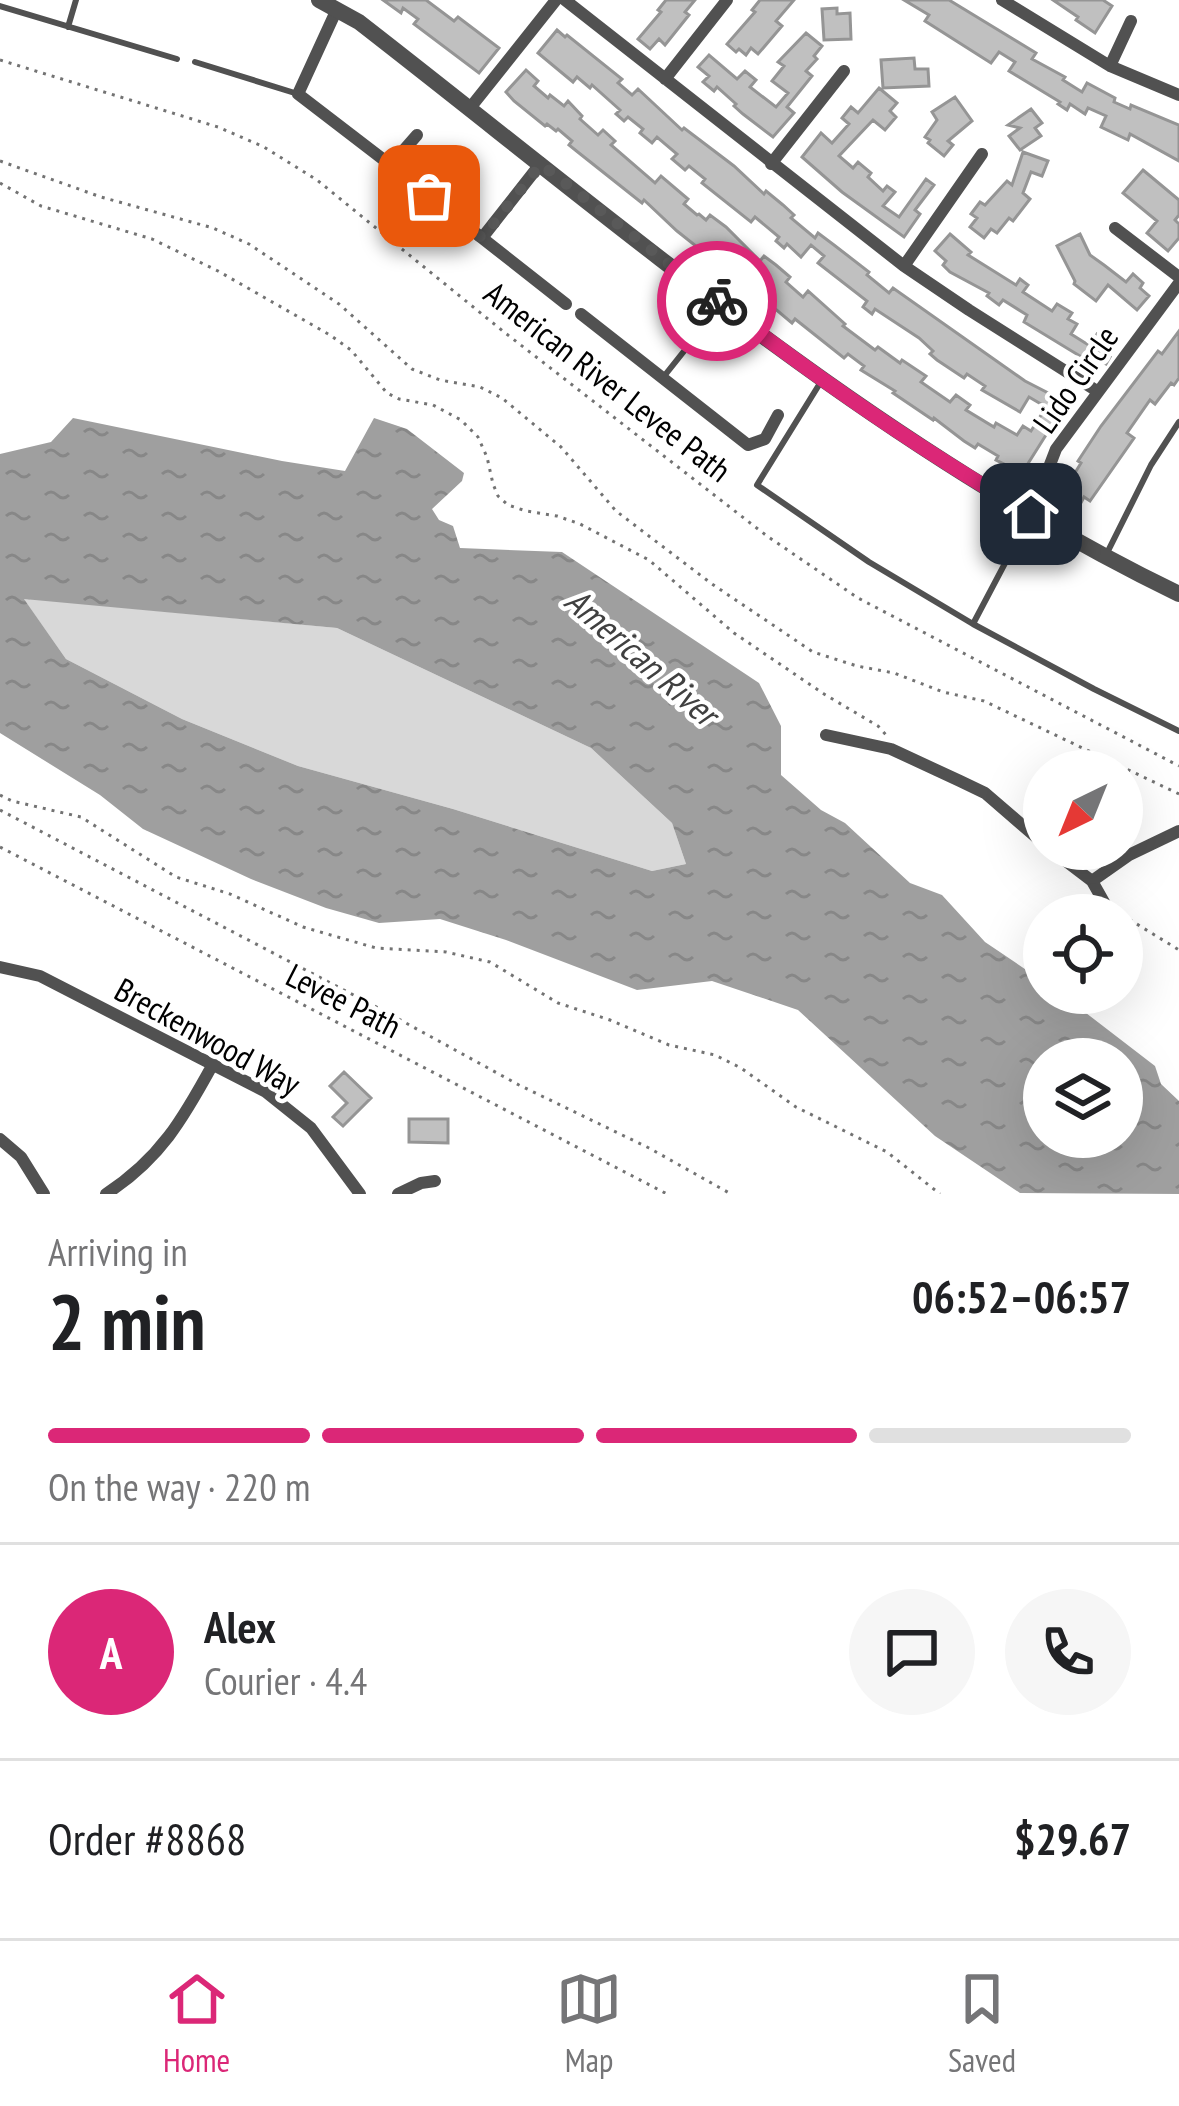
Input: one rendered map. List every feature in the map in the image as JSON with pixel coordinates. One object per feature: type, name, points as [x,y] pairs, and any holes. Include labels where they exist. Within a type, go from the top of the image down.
[{"type":"street","points":[[319,0],[359,22],[822,380],[957,472],[1179,594]]},
{"type":"street","points":[[470,108],[560,0],[904,266],[1097,391]]},
{"type":"street","points":[[665,80],[727,0]]},
{"type":"street","points":[[1002,0],[1110,66],[1179,95]]},
{"type":"street","points":[[338,9],[298,94],[384,160],[396,159],[417,135]]},
{"type":"street","points":[[1110,66],[1131,21]]},
{"type":"street","points":[[771,164],[844,71]]},
{"type":"street","points":[[904,266],[982,154]]},
{"type":"street","points":[[482,238],[541,164]]},
{"type":"street","points":[[407,179],[566,304]]},
{"type":"street","name":"Lido Circle","points":[[1031,514],[1056,449],[1179,280],[1115,228]]},
{"type":"street","points":[[580,314],[748,445],[765,439],[778,415]]},
{"type":"street","points":[[826,735],[891,748],[985,794],[1023,826]]},
{"type":"street","points":[[1092,881],[1129,855],[1179,831]]},
{"type":"street","points":[[1078,870],[1099,894]]},
{"type":"street","name":"Breckenwood Way","points":[[0,967],[40,976],[266,1092],[326,1147],[360,1194]]},
{"type":"street","points":[[106,1194],[143,1167],[170,1138],[213,1064]]},
{"type":"street","points":[[0,1139],[21,1157],[44,1194]]},
{"type":"street","points":[[398,1194],[435,1181]]},
{"type":"lane","points":[[68,27],[76,0]]},
{"type":"lane","points":[[0,7],[177,59]]},
{"type":"lane","points":[[195,62],[298,94]]},
{"type":"lane","points":[[662,378],[722,304]]},
{"type":"lane","points":[[822,380],[757,485],[868,562],[973,624],[1179,731]]},
{"type":"lane","points":[[1105,557],[1151,465],[1179,422]]},
{"type":"lane","points":[[973,624],[1031,514]]},
{"type":"path","name":"American River Levee Path","points":[[0,60],[218,127],[264,147],[317,180],[503,332],[767,536],[858,598],[1179,766]]},
{"type":"path","points":[[0,161],[101,197],[213,228],[249,244],[339,304],[412,369],[480,387],[502,398],[561,446],[616,511],[813,652],[984,701],[1179,794]]},
{"type":"path","points":[[0,183],[40,206],[152,239],[330,335],[350,350],[387,393],[461,420],[478,437],[498,496],[508,505],[580,524],[649,560],[734,633],[878,726],[904,755]]},
{"type":"path","points":[[0,795],[81,817],[176,877],[230,893],[303,927],[376,948],[446,952],[490,962],[558,1003],[669,1045],[715,1054],[796,1107],[887,1152],[940,1194]]},
{"type":"path","points":[[0,810],[731,1194]]},
{"type":"path","name":"Levee Path","points":[[0,847],[668,1194]]},
{"type":"path","points":[[1143,928],[1179,950]]},
{"type":"shaded area","points":[[23,598],[337,628],[591,748],[672,823],[686,864],[652,871],[298,766],[182,719],[66,659]]},
{"type":"water","name":"American River","points":[[73,418],[345,471],[374,418],[407,429],[464,473],[462,481],[432,509],[439,520],[453,526],[460,548],[562,552],[759,683],[781,726],[781,775],[821,810],[845,823],[910,883],[942,895],[985,942],[1023,968],[1023,1014],[1087,1014],[1119,1038],[1023,1038],[1023,1158],[1143,1158],[1143,1057],[1179,1101],[1179,1194],[1020,1193],[935,1136],[798,1010],[712,981],[637,990],[440,919],[379,923],[251,879],[143,829],[100,795],[0,733],[0,454],[51,442]],"holes":[[[24,599],[337,628],[591,748],[672,823],[686,864],[652,871],[298,766],[182,719],[66,659]]]},
{"type":"building","points":[[383,0],[426,0],[499,48],[479,73],[414,24],[418,19]]},
{"type":"building","points":[[666,0],[695,0],[665,45],[659,39],[650,49],[638,39]]},
{"type":"building","points":[[760,0],[794,0],[776,21],[782,26],[758,54],[751,48],[746,55],[739,49],[736,52],[727,44]]},
{"type":"building","points":[[904,0],[949,0],[1036,53],[1032,59],[1082,92],[1087,83],[1115,98],[1114,102],[1179,125],[1179,161],[1130,134],[1128,140],[1101,127],[1106,116],[1088,108],[1085,114],[1070,104],[1067,110],[1009,71],[1015,62],[999,52],[991,63],[925,21],[929,15]]},
{"type":"building","points":[[1053,0],[1103,0],[1112,6],[1095,33]]},
{"type":"building","points":[[837,8],[837,14],[850,13],[851,39],[824,40],[822,9]]},
{"type":"building","points":[[557,30],[622,79],[618,83],[632,95],[638,89],[682,130],[734,166],[764,194],[766,191],[815,238],[818,233],[869,272],[889,293],[893,288],[1025,381],[1054,396],[1052,401],[1063,408],[1022,473],[893,393],[861,370],[864,366],[848,354],[844,358],[795,319],[792,323],[644,200],[642,203],[569,145],[572,141],[558,129],[545,126],[514,101],[506,92],[526,70],[538,81],[534,86],[564,106],[568,101],[580,119],[598,135],[603,130],[615,141],[611,145],[655,183],[661,176],[688,199],[684,204],[697,215],[706,220],[710,215],[760,261],[764,256],[790,277],[786,282],[803,297],[808,291],[843,326],[875,350],[878,347],[926,376],[921,382],[950,402],[956,395],[970,405],[966,410],[1017,435],[1023,426],[1031,431],[1046,407],[1029,397],[1020,412],[982,390],[985,386],[937,360],[919,338],[875,309],[872,314],[863,307],[867,301],[818,263],[824,256],[811,245],[801,257],[787,244],[784,248],[776,241],[779,237],[755,217],[751,222],[702,183],[705,179],[689,166],[685,170],[672,159],[677,154],[657,137],[652,143],[628,117],[624,121],[616,114],[620,110],[592,85],[577,77],[573,82],[538,53]]},
{"type":"building","points":[[806,33],[822,46],[806,71],[812,76],[787,107],[794,113],[773,137],[717,87],[714,91],[703,82],[709,76],[698,67],[709,55],[737,79],[745,71],[756,80],[750,87],[776,107],[788,93],[772,81],[784,66],[778,62]]},
{"type":"building","points":[[914,58],[915,69],[928,69],[929,86],[883,88],[881,60]]},
{"type":"building","points":[[879,88],[897,103],[890,111],[896,117],[885,130],[873,120],[839,156],[853,168],[858,162],[883,191],[887,186],[895,192],[883,206],[899,217],[926,179],[934,185],[915,210],[920,214],[904,237],[802,157],[821,133],[832,143],[849,124],[842,118],[851,107],[858,113]]},
{"type":"building","points":[[955,97],[972,121],[948,141],[953,145],[944,156],[925,137],[937,120],[932,112]]},
{"type":"building","points":[[1031,109],[1042,123],[1035,128],[1041,136],[1020,150],[1009,136],[1020,128],[1008,125]]},
{"type":"building","points":[[1023,152],[1048,161],[1042,176],[1031,172],[1023,193],[1030,199],[1013,221],[1009,218],[997,233],[991,229],[984,238],[970,227],[977,218],[971,214],[1007,181],[1012,185]]},
{"type":"building","points":[[1143,170],[1179,200],[1175,220],[1179,238],[1168,251],[1147,233],[1157,221],[1123,193]]},
{"type":"building","points":[[950,234],[971,252],[968,255],[1016,285],[1020,279],[1028,285],[1023,292],[1052,311],[1057,304],[1072,313],[1068,319],[1077,324],[1071,334],[1090,346],[1097,334],[1110,342],[1103,353],[1110,357],[1106,364],[1087,354],[1085,359],[1024,322],[1027,315],[1003,300],[999,305],[989,293],[950,272],[935,251]]},
{"type":"building","points":[[1080,234],[1090,255],[1126,282],[1133,274],[1143,283],[1140,288],[1149,296],[1137,310],[1108,285],[1096,301],[1074,284],[1057,246]]},
{"type":"building","points":[[1179,331],[1179,378],[1155,404],[1150,400],[1127,433],[1134,438],[1090,501],[1084,497],[1075,514],[1060,505],[1066,494],[1060,491],[1101,426]]},
{"type":"building","points":[[344,1072],[371,1098],[343,1126],[333,1117],[347,1103],[330,1086]]},
{"type":"building","points":[[409,1119],[448,1119],[448,1143],[409,1142]]},
{"type":"way so far","points":[[429,196],[482,238],[541,164],[717,301]]},
{"type":"route","points":[[717,301],[886,425],[1031,514]]}]
